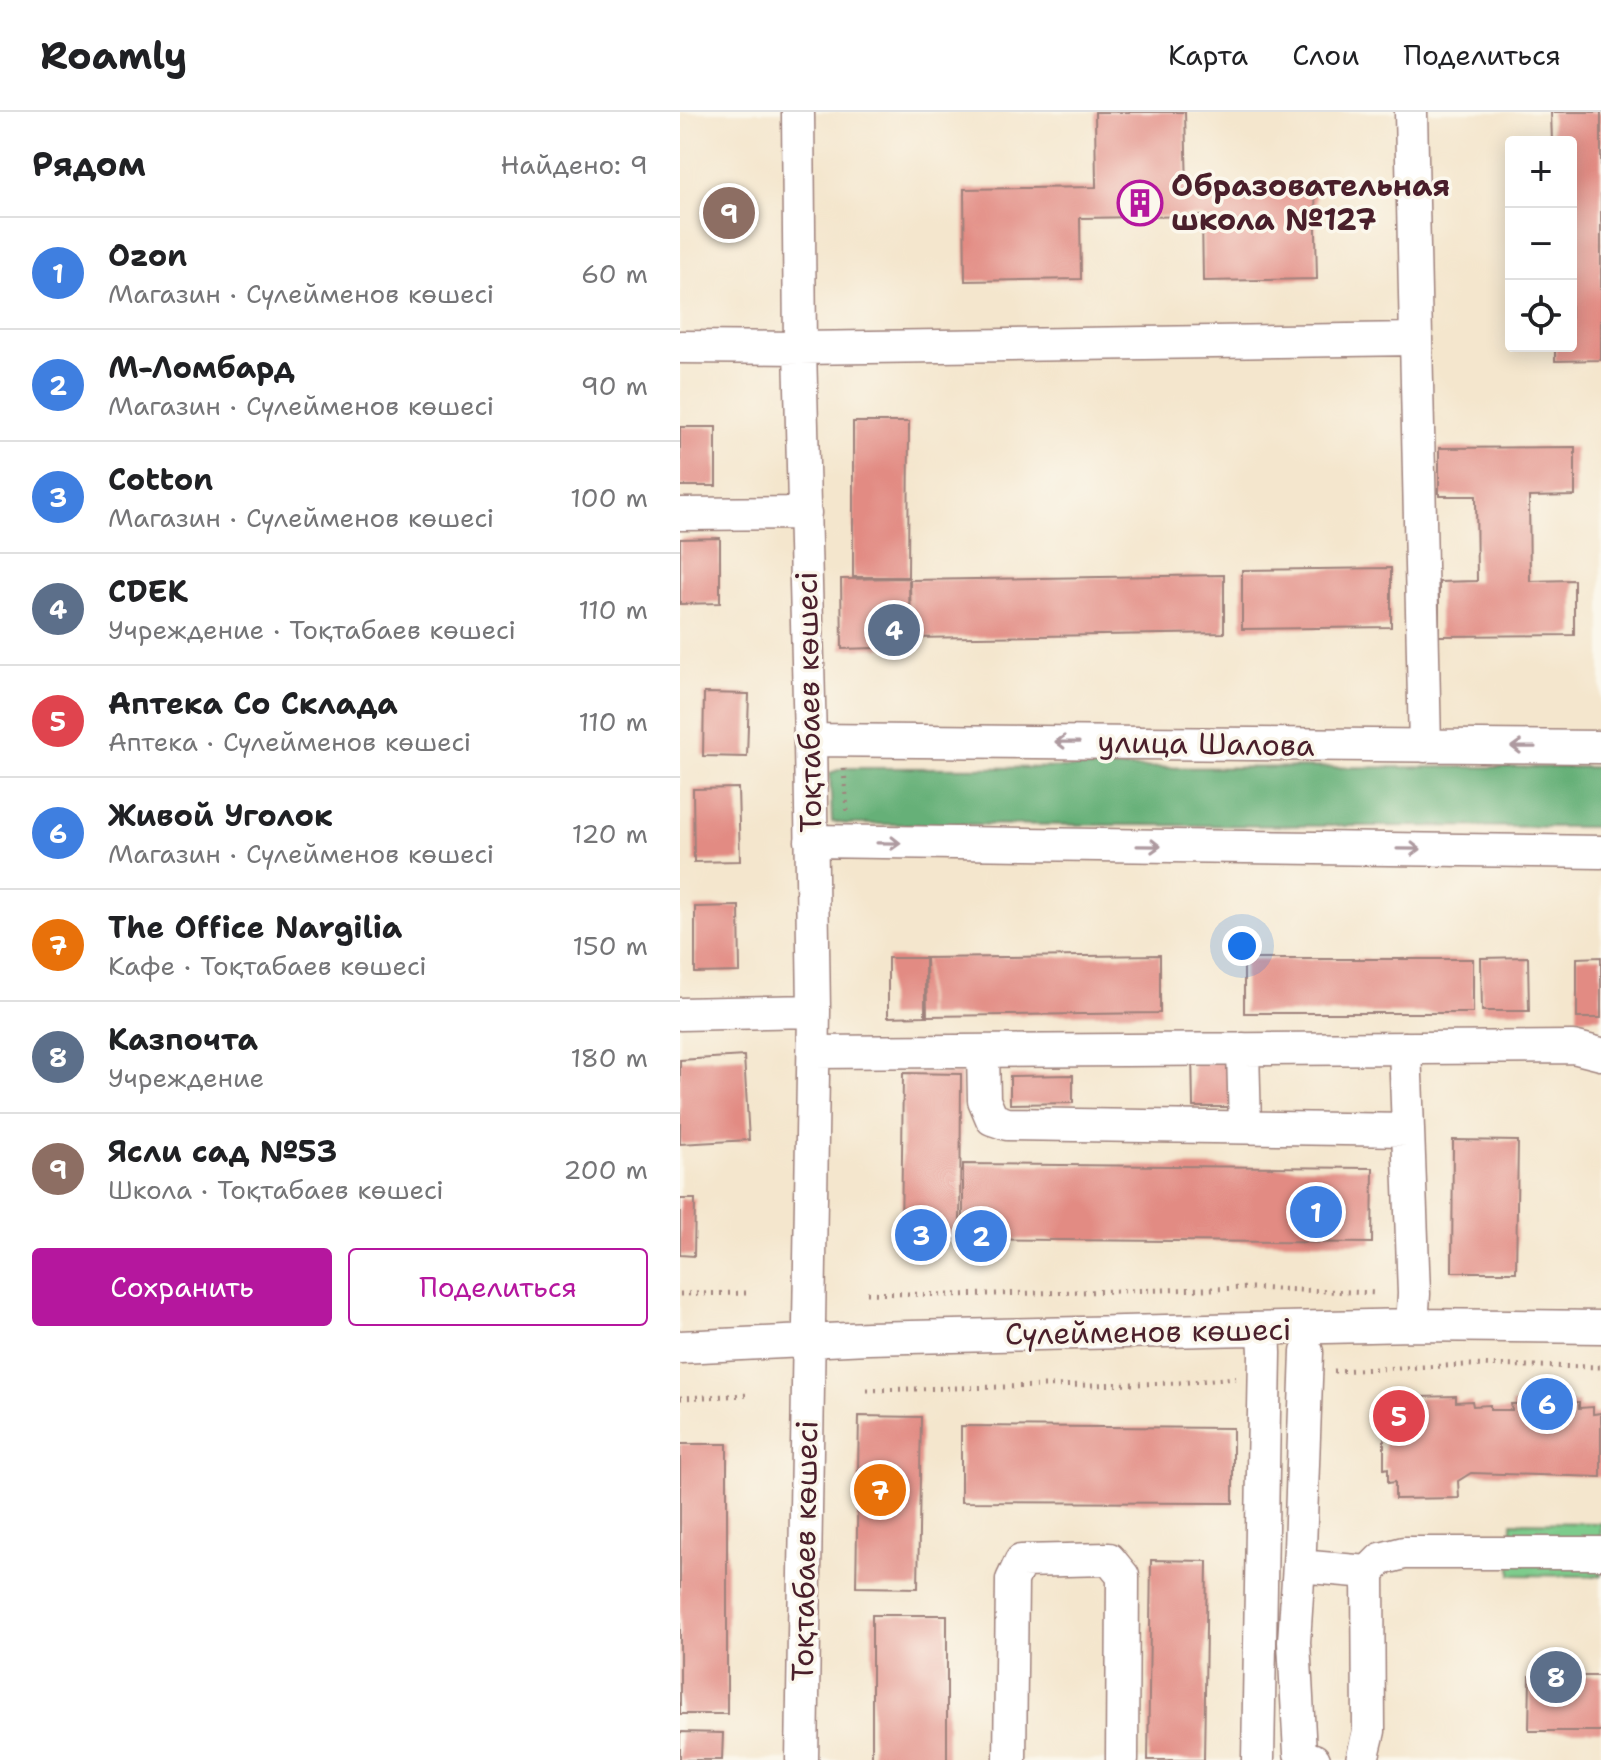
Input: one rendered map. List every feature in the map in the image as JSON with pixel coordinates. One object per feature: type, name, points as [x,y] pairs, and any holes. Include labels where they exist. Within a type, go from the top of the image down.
[{"type":"street","name":"Тоқтабаев көшесі","points":[[798,112],[814,1011],[802,1760]]},
{"type":"street","points":[[1411,112],[1425,746]]},
{"type":"street","points":[[680,347],[1416,339]]},
{"type":"street","points":[[680,514],[805,513]]},
{"type":"street","name":"улица Шалова","points":[[810,740],[1601,747]]},
{"type":"street","points":[[811,841],[1601,852]]},
{"type":"street","points":[[680,1014],[814,1011]]},
{"type":"street","points":[[814,1052],[1573,1047],[1601,1054]]},
{"type":"street","points":[[1405,1048],[1413,1310]]},
{"type":"street","points":[[1243,1049],[1245,1127]]},
{"type":"street","points":[[983,1051],[984,1100],[992,1119],[1007,1124],[1408,1130]]},
{"type":"street","name":"Сүлейменов көшесі","points":[[685,1346],[868,1338],[1264,1329],[1413,1310],[1601,1327]]},
{"type":"street","points":[[1258,1760],[1264,1329]]},
{"type":"street","points":[[1307,1352],[1294,1642],[1300,1753],[1314,1760]]},
{"type":"street","points":[[1362,1760],[1369,1731],[1368,1572],[1381,1559],[1404,1553],[1601,1553]]},
{"type":"street","points":[[1010,1760],[1012,1580],[1021,1561],[1109,1559],[1123,1576],[1122,1760]]},
{"type":"street","points":[[1299,1566],[1368,1572]]},
{"type":"path","points":[[844,768],[848,824]]},
{"type":"path","points":[[867,1293],[949,1295],[1251,1288],[1413,1310]]},
{"type":"path","points":[[680,1294],[751,1293]]},
{"type":"path","points":[[680,1398],[750,1395]]},
{"type":"green space","points":[[1601,767],[1601,827],[848,824],[832,822],[830,773],[844,768]]},
{"type":"green space","points":[[1512,1522],[1601,1523],[1601,1576],[1511,1575]]},
{"type":"building","name":"Образовательная школа №127","points":[[1095,112],[1185,112],[1187,189],[1315,187],[1317,279],[1203,281],[1202,216],[1080,218],[1081,279],[965,281],[964,189],[1096,187]]},
{"type":"building","points":[[1551,112],[1601,112],[1601,360],[1555,361],[1555,352],[1577,352],[1577,136],[1552,136]]},
{"type":"building","points":[[853,422],[909,422],[908,577],[853,577]]},
{"type":"building","points":[[680,427],[716,427],[716,486],[680,486]]},
{"type":"building","points":[[1575,447],[1575,496],[1529,497],[1530,581],[1574,580],[1574,635],[1439,636],[1439,582],[1477,581],[1476,496],[1439,496],[1439,448]]},
{"type":"building","points":[[720,538],[720,603],[680,604],[680,539]]},
{"type":"building","points":[[1391,568],[1391,627],[1242,629],[1242,570]]},
{"type":"building","points":[[1224,575],[1224,633],[911,638],[910,580]]},
{"type":"building","points":[[909,578],[910,647],[842,649],[841,579]]},
{"type":"building","points":[[704,693],[749,694],[747,757],[703,756]]},
{"type":"building","points":[[738,788],[740,861],[694,862],[693,789]]},
{"type":"building","points":[[739,906],[740,972],[695,973],[695,907]]},
{"type":"building","points":[[1160,955],[1160,1013],[927,1016],[926,958]]},
{"type":"building","points":[[1528,957],[1529,1011],[1482,1011],[1481,958]]},
{"type":"building","points":[[1601,957],[1601,1018],[1577,1018],[1577,958]]},
{"type":"building","points":[[888,958],[925,958],[925,1016],[888,1017]]},
{"type":"building","points":[[1244,959],[1473,959],[1473,1013],[1244,1013]]},
{"type":"building","points":[[1229,1052],[1231,1107],[1193,1107],[1192,1053]]},
{"type":"building","points":[[744,1056],[749,1140],[680,1144],[680,1060]]},
{"type":"building","points":[[903,1073],[961,1074],[960,1239],[901,1238]]},
{"type":"building","points":[[1073,1075],[1073,1103],[1010,1104],[1010,1076]]},
{"type":"building","points":[[1453,1140],[1518,1141],[1516,1272],[1452,1272]]},
{"type":"building","points":[[963,1164],[1373,1168],[1372,1243],[963,1239]]},
{"type":"building","points":[[680,1199],[695,1199],[694,1256],[680,1255]]},
{"type":"building","points":[[1456,1396],[1456,1402],[1472,1401],[1473,1406],[1490,1405],[1490,1410],[1512,1410],[1511,1404],[1579,1402],[1579,1408],[1593,1407],[1593,1414],[1601,1413],[1601,1477],[1471,1473],[1458,1481],[1459,1498],[1395,1499],[1395,1482],[1388,1483],[1388,1468],[1384,1469],[1384,1431],[1389,1431],[1389,1420],[1408,1401],[1419,1400],[1419,1397]]},
{"type":"building","points":[[859,1416],[921,1417],[918,1588],[856,1587]]},
{"type":"building","points":[[961,1426],[1233,1428],[1233,1503],[961,1502]]},
{"type":"building","points":[[680,1444],[727,1444],[727,1714],[680,1714]]},
{"type":"building","points":[[1151,1560],[1207,1561],[1204,1760],[1148,1760]]},
{"type":"building","points":[[872,1615],[947,1615],[947,1760],[872,1760]]},
{"type":"building","points":[[1530,1676],[1601,1676],[1601,1731],[1529,1731]]},
{"type":"building","points":[[680,1732],[723,1733],[722,1760],[680,1760]]},
{"type":"place","name":"Образовательная школа №127","points":[[1140,203]]},
{"type":"place","name":"Ясли сад №53","points":[[729,213]]},
{"type":"place","name":"CDEK","points":[[894,630]]},
{"type":"place","name":"Ozon","points":[[1316,1212]]},
{"type":"place","name":"Cotton","points":[[921,1235]]},
{"type":"place","name":"М-Ломбард","points":[[981,1236]]},
{"type":"place","name":"Живой Уголок","points":[[1547,1404]]},
{"type":"place","name":"Аптека Со Склада","points":[[1399,1416]]},
{"type":"place","name":"The Office Nargilia","points":[[880,1490]]},
{"type":"place","name":"Казпочта","points":[[1556,1677]]}]
